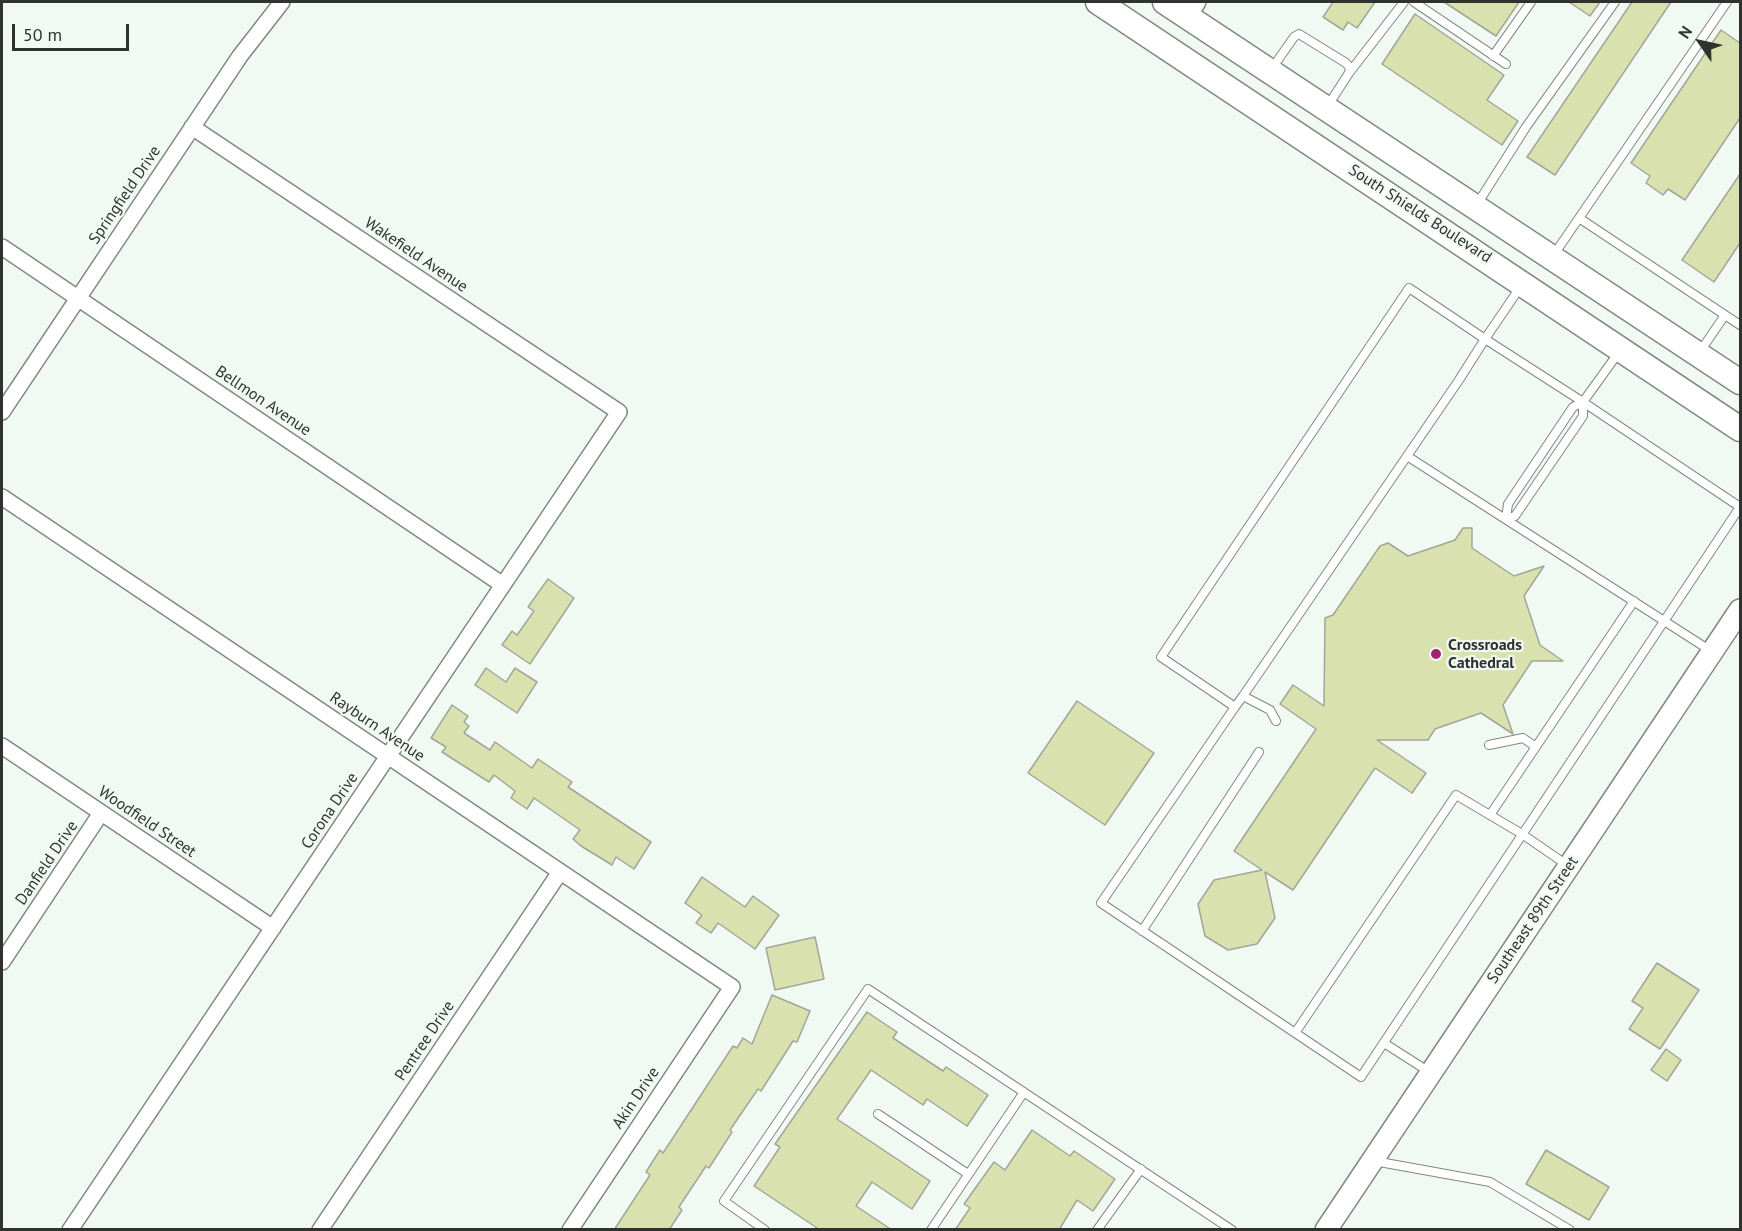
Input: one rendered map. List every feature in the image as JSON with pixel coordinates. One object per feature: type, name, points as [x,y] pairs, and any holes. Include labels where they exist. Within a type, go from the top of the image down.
[{"type":"main road","name":"South Shields Boulevard","points":[[1098,2],[1524,283],[1740,429]]},
{"type":"main road","points":[[1165,2],[1193,9],[1270,71],[1740,382]]},
{"type":"main road","points":[[1524,283],[1552,257]]},
{"type":"main road","name":"Southeast 89th Street","points":[[1326,1230],[1740,610]]},
{"type":"street","name":"Springfield Drive","points":[[2,412],[240,56],[282,2]]},
{"type":"street","name":"Wakefield Avenue","points":[[192,127],[619,412]]},
{"type":"street","name":"Bellmon Avenue","points":[[2,247],[503,585]]},
{"type":"street","name":"Corona Drive","points":[[70,1230],[619,412]]},
{"type":"street","name":"Rayburn Avenue","points":[[2,497],[732,987]]},
{"type":"street","name":"Woodfield Street","points":[[2,746],[273,927]]},
{"type":"street","name":"Danfield Drive","points":[[2,962],[101,813]]},
{"type":"street","name":"Pentree Drive","points":[[320,1230],[560,872]]},
{"type":"street","name":"Akin Drive","points":[[570,1230],[732,987]]},
{"type":"lane","points":[[1326,108],[1349,73],[1404,2]]},
{"type":"lane","points":[[1414,2],[1506,64]]},
{"type":"lane","points":[[1493,56],[1531,2]]},
{"type":"lane","points":[[1476,207],[1526,128],[1614,2]]},
{"type":"lane","points":[[1552,257],[1727,2]]},
{"type":"lane","points":[[1270,71],[1294,37],[1299,34],[1346,63],[1350,68],[1349,73]]},
{"type":"lane","points":[[1579,218],[1740,325]]},
{"type":"lane","points":[[1235,707],[1161,657],[1409,288],[1485,339],[1583,402],[1740,507],[1361,1077],[1101,903],[1407,456],[1485,339],[1524,283]]},
{"type":"lane","points":[[1698,354],[1725,315]]},
{"type":"lane","points":[[1506,519],[1508,504],[1573,407],[1583,402],[1621,348]]},
{"type":"lane","points":[[1506,519],[1515,516],[1583,416],[1583,402]]},
{"type":"lane","points":[[1407,456],[1712,651]]},
{"type":"lane","points":[[1490,815],[1634,601]]},
{"type":"lane","points":[[1243,696],[1270,710],[1276,721]]},
{"type":"lane","points":[[1489,745],[1523,738],[1536,747]]},
{"type":"lane","points":[[1142,931],[1259,752]]},
{"type":"lane","points":[[1295,1033],[1455,795],[1522,834],[1569,866]]},
{"type":"lane","points":[[765,1230],[724,1201],[868,989],[1232,1230]]},
{"type":"lane","points":[[1384,1043],[1431,1073]]},
{"type":"lane","points":[[931,1230],[1024,1092]]},
{"type":"lane","points":[[878,1114],[968,1174]]},
{"type":"lane","points":[[1372,1160],[1490,1182],[1570,1230]]},
{"type":"lane","points":[[1097,1230],[1141,1169]]},
{"type":"building","points":[[1333,2],[1375,2],[1357,28],[1348,22],[1343,30],[1323,17]]},
{"type":"building","points":[[1444,2],[1519,2],[1496,36]]},
{"type":"building","points":[[1569,2],[1600,2],[1590,16]]},
{"type":"building","points":[[1632,2],[1671,2],[1555,175],[1527,157]]},
{"type":"building","points":[[1415,14],[1504,75],[1487,100],[1518,121],[1502,145],[1382,64]]},
{"type":"building","points":[[1721,30],[1740,43],[1740,118],[1685,200],[1668,189],[1663,195],[1646,183],[1650,176],[1631,163]]},
{"type":"building","points":[[1740,174],[1740,243],[1714,282],[1682,260]]},
{"type":"building","points":[[1463,528],[1472,528],[1472,548],[1514,576],[1544,566],[1524,596],[1540,645],[1563,661],[1532,661],[1503,705],[1513,734],[1481,713],[1435,729],[1428,740],[1377,740],[1426,773],[1412,793],[1375,768],[1293,890],[1265,872],[1275,918],[1257,944],[1228,950],[1205,936],[1198,904],[1214,880],[1262,870],[1234,851],[1316,729],[1280,704],[1293,685],[1324,706],[1325,618],[1333,615],[1380,546],[1388,543],[1408,556],[1455,540]]},
{"type":"building","points":[[548,579],[574,598],[530,664],[502,645],[512,631],[517,635],[534,611],[528,607]]},
{"type":"building","points":[[486,668],[506,682],[515,668],[537,682],[517,713],[475,685]]},
{"type":"building","points":[[1077,701],[1154,753],[1105,825],[1028,773]]},
{"type":"building","points":[[452,705],[468,716],[464,722],[469,726],[464,733],[490,750],[495,742],[532,768],[538,759],[572,782],[568,787],[651,842],[634,869],[616,857],[612,865],[581,846],[573,839],[580,830],[534,798],[527,809],[511,798],[515,791],[494,775],[489,782],[442,752],[446,747],[431,738]]},
{"type":"building","points":[[702,877],[745,907],[753,896],[779,915],[755,949],[718,923],[711,933],[696,923],[702,915],[685,903]]},
{"type":"building","points":[[815,937],[824,979],[775,990],[766,948]]},
{"type":"building","points":[[1657,963],[1699,990],[1660,1049],[1629,1029],[1643,1008],[1632,1001]]},
{"type":"building","points":[[772,995],[810,1011],[797,1042],[793,1041],[761,1091],[758,1089],[730,1130],[732,1132],[709,1168],[706,1166],[679,1207],[682,1210],[669,1230],[614,1230],[650,1175],[646,1172],[660,1150],[663,1153],[733,1046],[737,1048],[743,1038],[752,1044]]},
{"type":"building","points":[[867,1012],[897,1032],[893,1038],[943,1071],[946,1067],[988,1095],[967,1126],[927,1099],[923,1105],[871,1070],[837,1119],[930,1181],[912,1209],[872,1182],[856,1206],[892,1230],[820,1230],[754,1186],[780,1147],[775,1144]]},
{"type":"building","points":[[1666,1049],[1681,1060],[1667,1081],[1651,1070]]},
{"type":"building","points":[[1032,1130],[1070,1156],[1074,1151],[1115,1179],[1093,1211],[1077,1200],[1059,1230],[955,1230],[970,1208],[964,1204],[994,1162],[1005,1170]]},
{"type":"building","points":[[1546,1150],[1609,1187],[1589,1220],[1526,1184]]},
{"type":"place","name":"Crossroads Cathedral","points":[[1436,654]]}]
